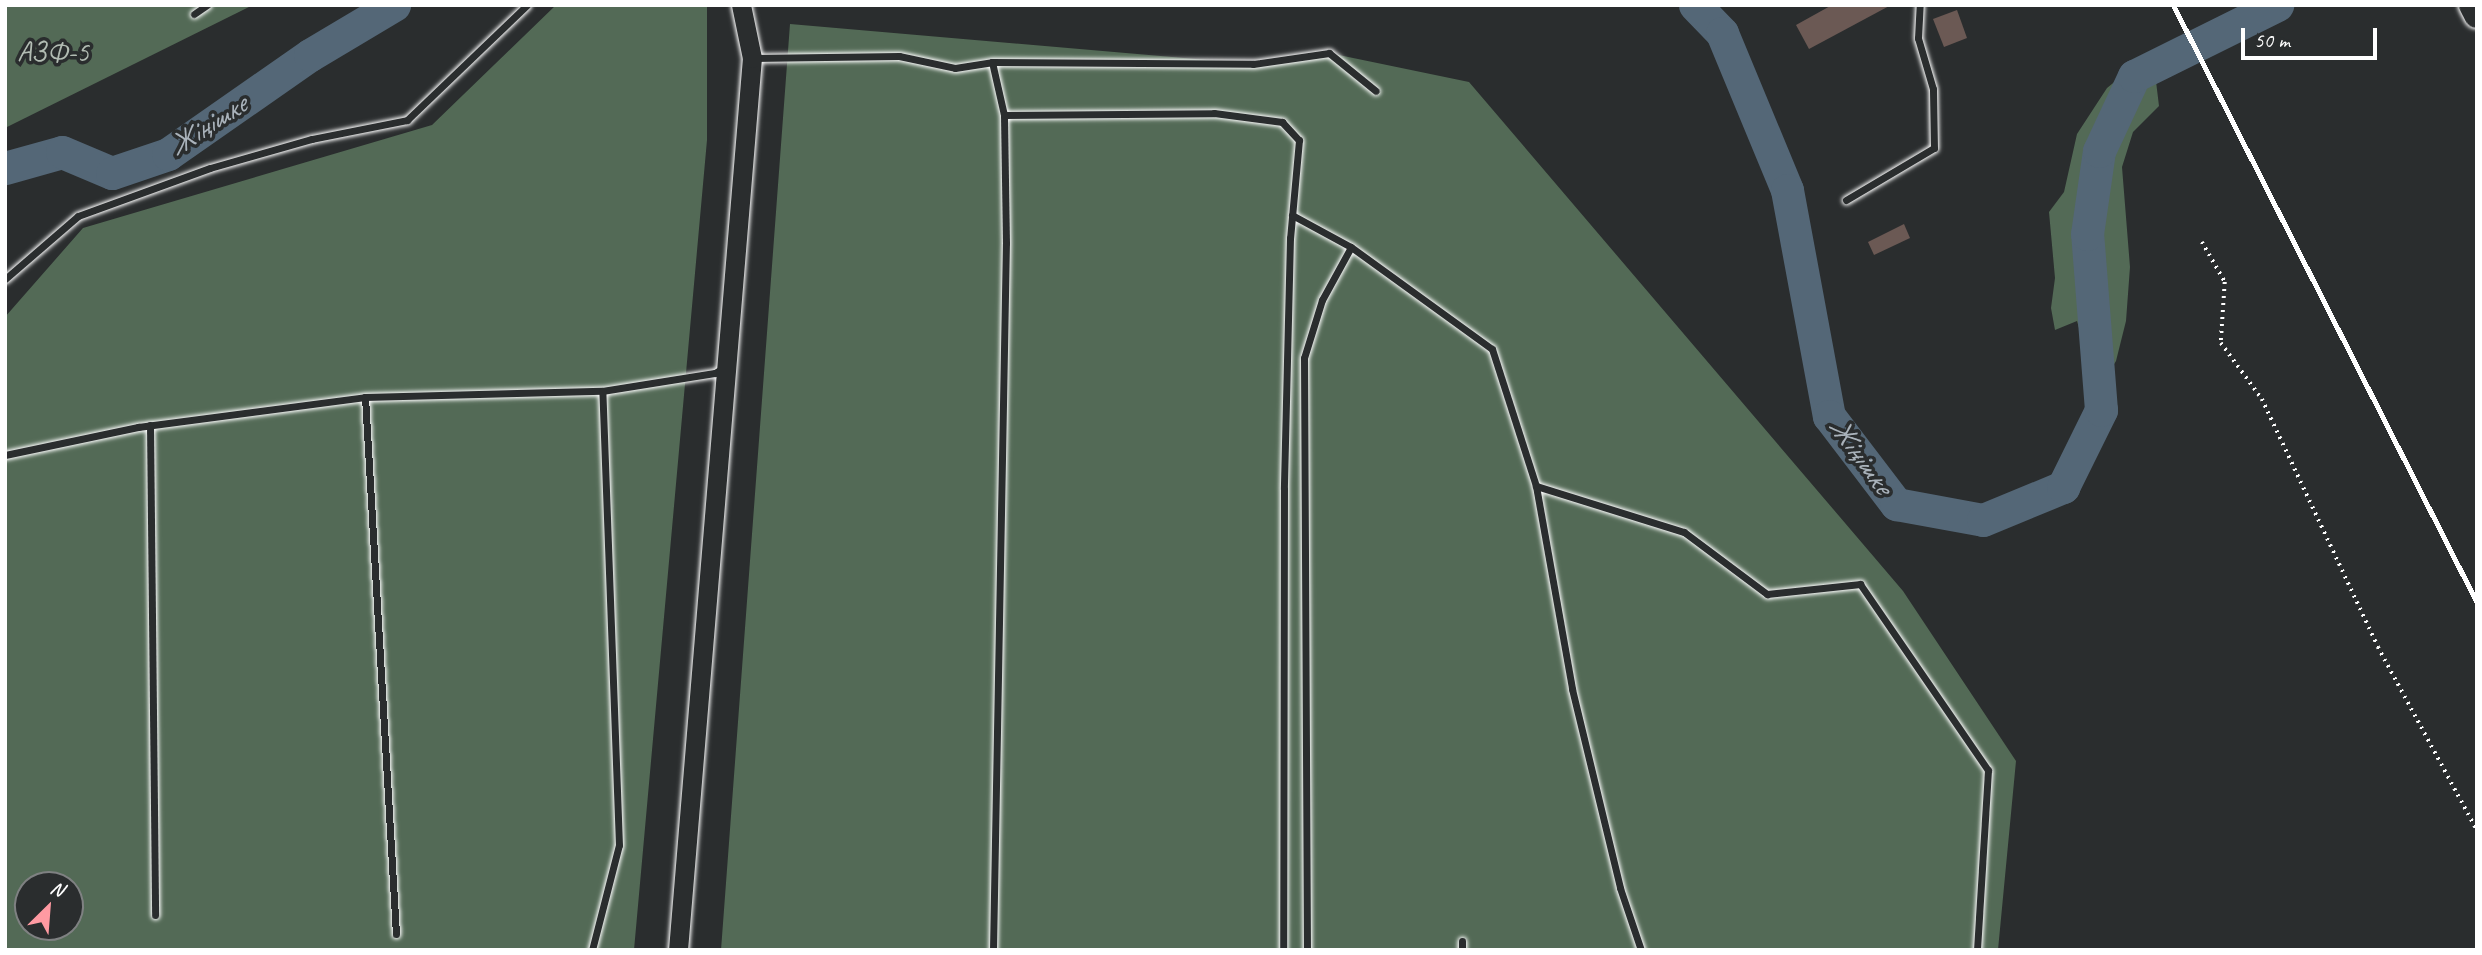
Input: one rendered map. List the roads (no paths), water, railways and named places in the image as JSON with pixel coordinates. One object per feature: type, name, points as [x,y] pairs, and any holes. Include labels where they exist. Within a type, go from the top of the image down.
[{"type":"highway","points":[[2472,5],[2477,15]]},
{"type":"street","points":[[678,950],[752,58],[741,5]]},
{"type":"lane","points":[[194,14],[207,5]]},
{"type":"lane","points":[[5,279],[78,216],[209,168],[312,139],[407,120],[527,5]]},
{"type":"lane","points":[[1846,200],[1934,148],[1933,89],[1918,38],[1920,5]]},
{"type":"lane","points":[[752,58],[899,56],[955,68],[992,62],[1253,64],[1329,53],[1376,91]]},
{"type":"lane","points":[[992,62],[1004,115],[1006,243],[993,950]]},
{"type":"lane","points":[[1004,115],[1214,113],[1282,121],[1299,139],[1292,215],[1284,489],[1283,950]]},
{"type":"lane","points":[[1292,215],[1352,247],[1492,349],[1536,486],[1572,690],[1620,888],[1641,950]]},
{"type":"lane","points":[[1307,950],[1304,358],[1322,300],[1352,247]]},
{"type":"lane","points":[[5,455],[150,425],[365,397],[602,391],[715,373],[727,366]]},
{"type":"lane","points":[[592,950],[619,845],[602,391]]},
{"type":"lane","points":[[365,397],[396,934]]},
{"type":"lane","points":[[150,425],[155,915]]},
{"type":"lane","points":[[1536,486],[1684,532],[1767,594],[1860,584],[1988,770],[1977,950]]},
{"type":"waterway","name":"Жіңішке","points":[[5,168],[62,152],[112,173],[168,154],[310,55],[394,5]]},
{"type":"waterway","name":"Жіңішке","points":[[1695,5],[1722,33],[1787,190],[1829,416],[1896,504],[1983,520],[2063,487],[2101,410],[2087,234],[2099,151],[2134,76],[2277,5]]},
{"type":"railway","points":[[2173,5],[2477,603]]},
{"type":"park label","name":"АЗФ-5","points":[[53,52]]}]
